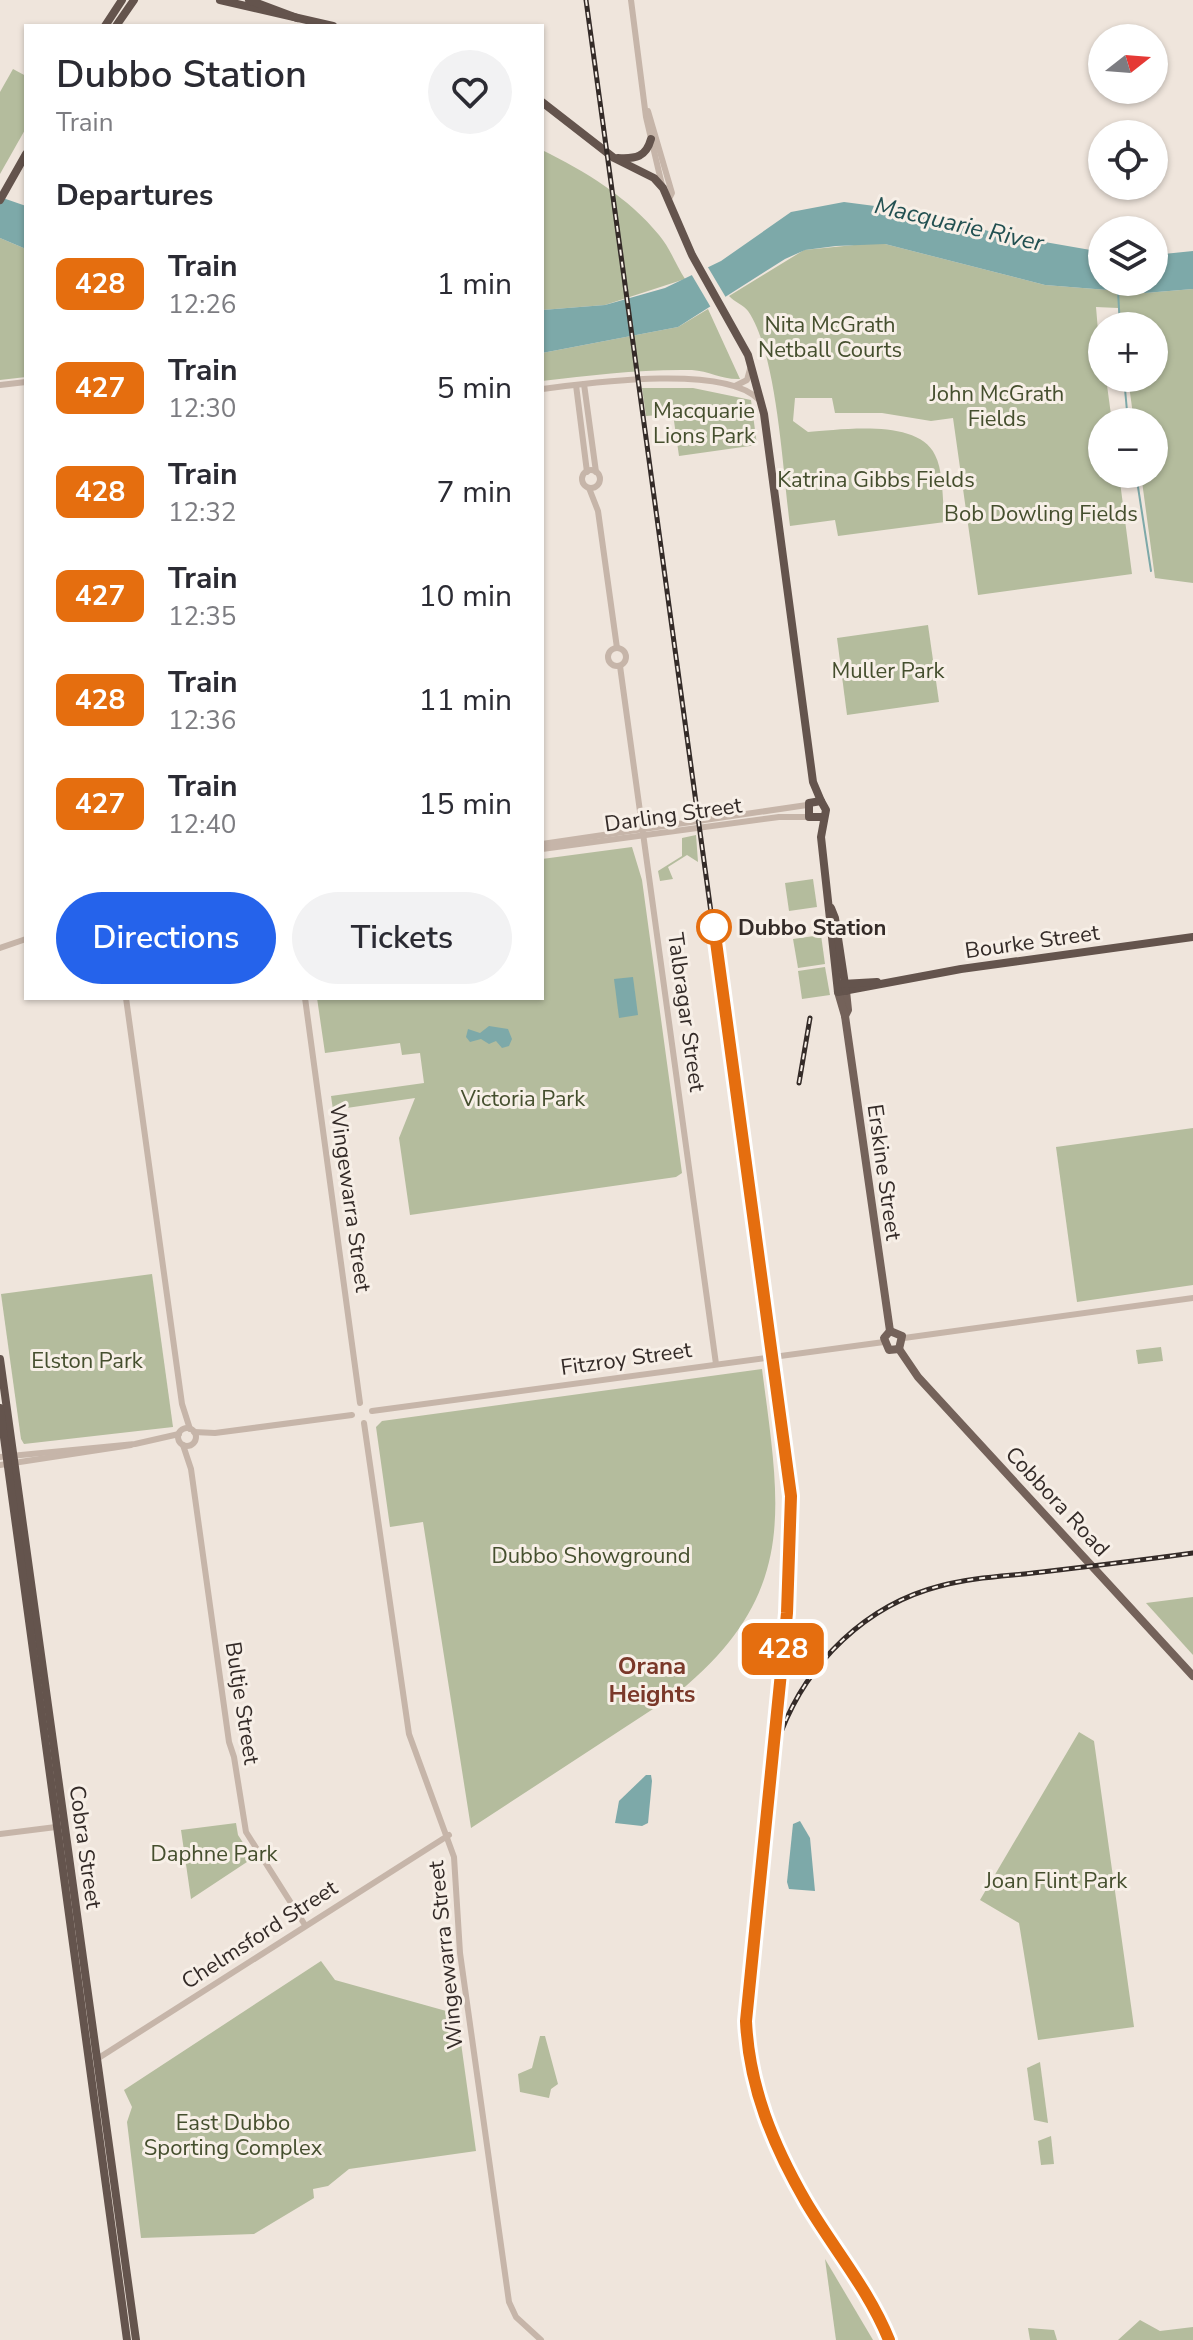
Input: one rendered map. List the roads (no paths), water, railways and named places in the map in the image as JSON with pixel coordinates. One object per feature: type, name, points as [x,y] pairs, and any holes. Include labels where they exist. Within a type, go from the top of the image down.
[{"type":"highway","points":[[112,16],[115,0]]},
{"type":"highway","points":[[106,24],[122,0]]},
{"type":"highway","points":[[117,24],[134,0]]},
{"type":"highway","points":[[220,0],[324,24]]},
{"type":"highway","points":[[249,0],[298,18]]},
{"type":"highway","points":[[544,104],[614,158],[654,178],[663,188],[692,255],[748,355],[764,414],[813,782],[821,801],[808,804],[813,782]]},
{"type":"highway","points":[[614,158],[638,158],[645,154],[651,139]]},
{"type":"highway","points":[[0,200],[24,158]]},
{"type":"highway","name":"Erskine Street","points":[[821,801],[826,810],[821,837],[830,907],[835,918],[842,988]]},
{"type":"highway","name":"Erskine Street","points":[[808,804],[821,837]]},
{"type":"highway","points":[[811,818],[823,817]]},
{"type":"highway","name":"Bourke Street","points":[[842,988],[1193,937]]},
{"type":"highway","name":"Cobra Street","points":[[0,1359],[8,1460],[49,1764],[136,2340]]},
{"type":"highway","name":"Cobra Street","points":[[0,1408],[58,1773],[58,1810]]},
{"type":"highway","points":[[49,1764],[58,1773]]},
{"type":"highway","points":[[56,1827],[62,1820],[58,1810]]},
{"type":"highway","name":"Cobra Street","points":[[56,1827],[94,2060],[127,2340]]},
{"type":"main road","name":"Erskine Street","points":[[842,988],[890,1331]]},
{"type":"main road","points":[[890,1331],[899,1332],[904,1338],[899,1349],[889,1350],[884,1342],[890,1331]]},
{"type":"main road","name":"Cobbora Road","points":[[899,1349],[918,1377],[1193,1676]]},
{"type":"street","points":[[631,0],[651,139],[663,188]]},
{"type":"street","points":[[646,104],[669,182],[669,199]]},
{"type":"street","points":[[732,387],[743,383],[749,376],[748,355]]},
{"type":"street","points":[[544,389],[668,378],[745,391],[758,399],[764,414]]},
{"type":"street","points":[[0,385],[24,382]]},
{"type":"street","points":[[580,384],[600,480],[593,487]]},
{"type":"street","points":[[580,384],[587,472],[583,481],[593,487]]},
{"type":"street","points":[[745,391],[757,390],[758,385]]},
{"type":"street","points":[[587,472],[596,472]]},
{"type":"street","points":[[593,487],[617,648],[626,656],[620,666],[613,665],[609,658],[612,650],[617,648]]},
{"type":"street","name":"Talbragar Street","points":[[620,666],[716,1364]]},
{"type":"street","name":"Darling Street","points":[[642,834],[808,804]]},
{"type":"street","name":"Darling Street","points":[[544,847],[779,817],[811,818]]},
{"type":"street","points":[[0,950],[23,941]]},
{"type":"street","name":"Bultje Street","points":[[126,1000],[182,1404],[193,1436],[191,1469],[228,1741],[235,1757],[246,1832],[305,1925]]},
{"type":"street","name":"Wingewarra Street","points":[[305,1000],[360,1403]]},
{"type":"street","points":[[904,1338],[1193,1298]]},
{"type":"street","name":"Fitzroy Street","points":[[372,1411],[884,1342]]},
{"type":"street","points":[[8,1460],[119,1449],[180,1432],[193,1436],[352,1415],[364,1423],[371,1417],[372,1411],[367,1403],[360,1403],[355,1406],[352,1415]]},
{"type":"street","name":"Bultje Street","points":[[182,1404],[180,1432],[191,1469]]},
{"type":"street","name":"Wingewarra Street","points":[[364,1423],[409,1734],[449,1835],[456,1872],[460,1953],[509,2302],[516,2317],[541,2340]]},
{"type":"street","points":[[155,1441],[182,1444],[193,1436]]},
{"type":"street","points":[[0,1834],[56,1827]]},
{"type":"street","name":"Chelmsford Street","points":[[94,2060],[449,1835]]},
{"type":"water","points":[[0,197],[24,205],[24,248],[0,238]]},
{"type":"water","name":"Macquarie River","points":[[844,202],[921,212],[999,234],[1088,250],[1088,288],[1045,285],[885,244],[836,246],[805,250],[785,259],[678,327],[544,353],[544,310],[605,305],[665,288],[721,261],[791,212]]},
{"type":"water","name":"Macquarie River","points":[[1193,251],[1193,289],[1168,291],[1168,254]]},
{"type":"water","points":[[633,977],[638,1015],[619,1018],[614,979]]},
{"type":"water","points":[[489,1026],[508,1029],[512,1039],[509,1046],[502,1048],[496,1041],[489,1044],[481,1039],[470,1042],[466,1037],[468,1029],[480,1033]]},
{"type":"water","points":[[646,1775],[651,1775],[652,1781],[648,1823],[642,1826],[615,1823],[619,1801]]},
{"type":"water","points":[[800,1821],[810,1838],[815,1891],[789,1889],[787,1882],[793,1824]]},
{"type":"waterway","points":[[1118,296],[1119,312]]},
{"type":"waterway","points":[[1125,392],[1127,408]]},
{"type":"waterway","points":[[1138,488],[1151,571]]},
{"type":"railway","points":[[586,0],[791,1496],[787,1613],[746,2021],[748,2045],[765,2115],[783,2159],[806,2202],[861,2286],[889,2340]]},
{"type":"railway","points":[[799,1083],[810,1018]]},
{"type":"railway","points":[[781,1732],[807,1682],[843,1640],[864,1622],[913,1595],[965,1581],[1193,1553]]},
{"type":"train","name":"428","points":[[714,927],[791,1496],[792,1543],[787,1613],[746,2021],[748,2059],[758,2099],[779,2150],[807,2202],[867,2296],[889,2340]]},
{"type":"place","name":"Dubbo Station","points":[[714,927]]},
{"type":"district","name":"Orana Heights","points":[[652,1680]]},
{"type":"park label","name":"Nita McGrath Netball Courts","points":[[830,336]]},
{"type":"park label","name":"John McGrath Fields","points":[[997,406]]},
{"type":"park label","name":"Macquarie Lions Park","points":[[704,422]]},
{"type":"park label","name":"Katrina Gibbs Fields","points":[[876,479]]},
{"type":"park label","name":"Bob Dowling Fields","points":[[1041,513]]},
{"type":"park label","name":"Muller Park","points":[[888,670]]},
{"type":"park label","name":"Victoria Park","points":[[523,1098]]},
{"type":"park label","name":"Elston Park","points":[[87,1360]]},
{"type":"park label","name":"Dubbo Showground","points":[[591,1555]]},
{"type":"park label","name":"Daphne Park","points":[[214,1853]]},
{"type":"park label","name":"Joan Flint Park","points":[[1056,1880]]},
{"type":"park label","name":"East Dubbo Sporting Complex","points":[[233,2134]]}]
